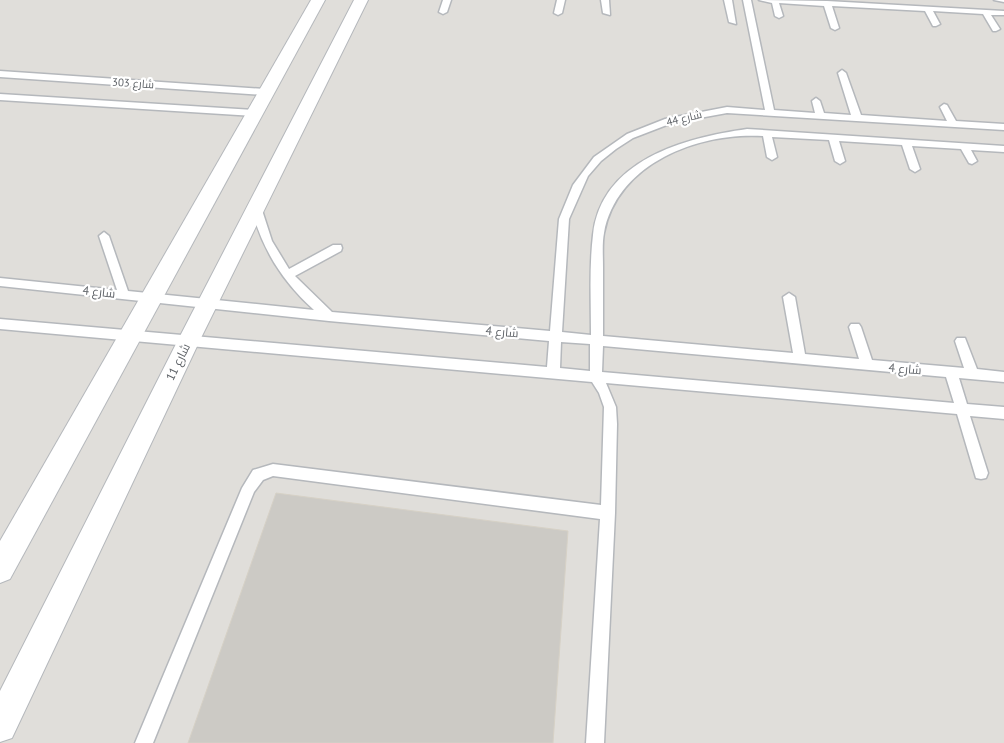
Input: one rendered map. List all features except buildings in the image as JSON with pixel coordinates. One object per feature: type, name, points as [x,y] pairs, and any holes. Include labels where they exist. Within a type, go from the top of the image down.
[{"type":"street","points":[[0,569],[318,0]]},
{"type":"street","name":"شارع 11","points":[[0,726],[189,340],[361,0]]},
{"type":"lane","points":[[443,12],[447,0]]},
{"type":"lane","points":[[558,13],[561,0]]},
{"type":"lane","points":[[606,0],[607,13]]},
{"type":"lane","points":[[728,0],[733,22]]},
{"type":"lane","points":[[747,0],[770,112]]},
{"type":"lane","points":[[763,0],[1004,13]]},
{"type":"lane","points":[[998,0],[1004,0]]},
{"type":"lane","points":[[775,1],[779,16]]},
{"type":"lane","points":[[827,3],[835,28]]},
{"type":"lane","points":[[928,9],[936,24]]},
{"type":"lane","points":[[986,12],[996,29]]},
{"type":"lane","points":[[842,73],[857,118]]},
{"type":"lane","name":"شارع 303","points":[[0,74],[265,92]]},
{"type":"lane","name":"شارع 303","points":[[0,96],[254,113]]},
{"type":"lane","points":[[816,101],[820,115]]},
{"type":"lane","points":[[944,107],[953,124]]},
{"type":"lane","name":"شارع 44","points":[[553,373],[564,219],[572,197],[585,173],[602,156],[623,141],[646,129],[672,120],[699,113],[727,110],[953,124],[1003,129]]},
{"type":"lane","name":"شارع 44","points":[[596,377],[598,235],[604,213],[612,196],[627,178],[646,163],[667,151],[692,142],[747,132],[1004,149]]},
{"type":"lane","points":[[767,134],[772,157]]},
{"type":"lane","points":[[833,138],[840,161]]},
{"type":"lane","points":[[906,143],[915,169]]},
{"type":"lane","points":[[965,147],[972,161]]},
{"type":"lane","points":[[256,207],[261,230],[271,253],[287,276],[329,316]]},
{"type":"lane","points":[[104,236],[124,295]]},
{"type":"lane","points":[[287,276],[337,248]]},
{"type":"lane","name":"شارع 4","points":[[0,282],[329,316],[1004,378]]},
{"type":"lane","points":[[789,297],[800,359]]},
{"type":"lane","points":[[0,324],[1004,413]]},
{"type":"lane","points":[[855,327],[867,365]]},
{"type":"lane","points":[[961,341],[973,375]]},
{"type":"lane","points":[[951,372],[981,473]]},
{"type":"lane","points":[[595,743],[608,513],[610,407],[605,392],[596,377]]},
{"type":"lane","points":[[144,743],[249,488],[258,475],[273,470],[608,513]]},
{"type":"shaded area","points":[[0,0],[1004,0],[1004,743],[0,743]]}]
